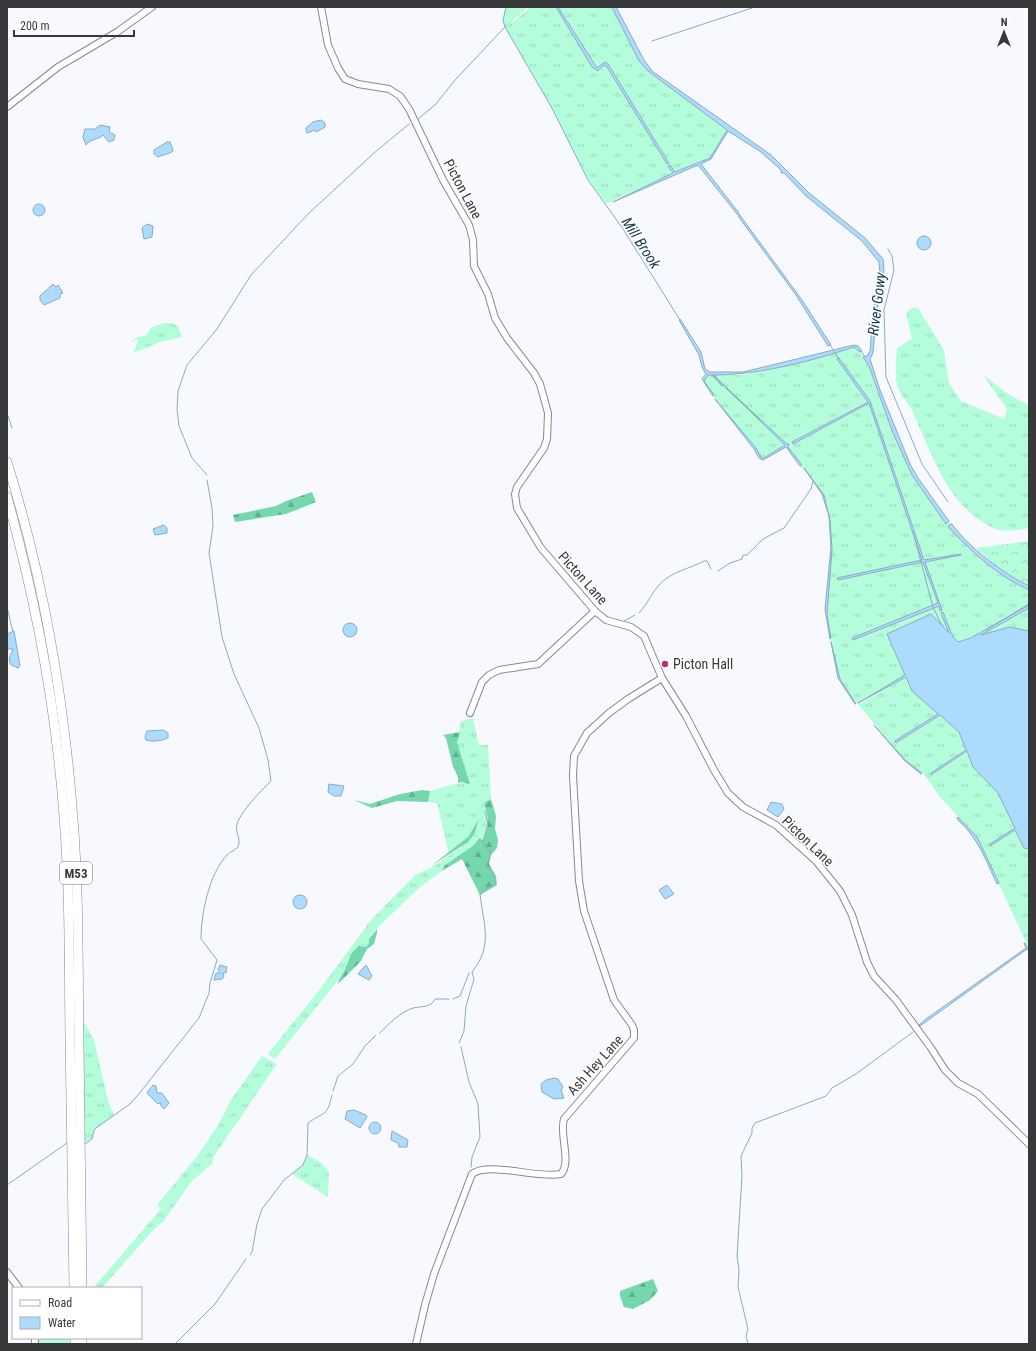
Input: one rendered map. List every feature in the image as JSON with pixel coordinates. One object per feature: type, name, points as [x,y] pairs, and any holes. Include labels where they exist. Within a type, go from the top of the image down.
[{"type":"highway","name":"M53","points":[[7,462],[39,582],[65,741],[73,820],[77,900],[82,1287]]},
{"type":"highway","name":"M53","points":[[7,497],[26,567],[52,705],[64,816],[68,902],[74,1287]]},
{"type":"street","points":[[7,107],[58,67],[117,32],[152,7]]},
{"type":"street","name":"Picton Lane","points":[[322,7],[328,45],[341,74],[349,82],[389,89],[400,96],[430,150],[443,180],[469,225],[473,240],[474,266],[488,294],[495,318],[507,338],[534,373],[545,399],[548,413],[548,430],[544,448],[517,487],[515,494],[517,508],[545,554],[595,611],[606,620],[631,627],[644,636],[662,678],[686,716],[714,770],[728,793],[743,807],[776,825],[816,861],[840,891],[852,915],[867,962],[874,976],[923,1037],[945,1070],[958,1083],[978,1094],[1029,1144]]},
{"type":"street","points":[[470,713],[482,682],[489,675],[499,670],[538,664],[595,611]]},
{"type":"street","name":"Ash Hey Lane","points":[[416,1344],[434,1274],[472,1174],[486,1169],[545,1175],[561,1174],[565,1164],[562,1129],[564,1119],[634,1038],[634,1030],[632,1025],[614,1000],[584,911],[579,880],[573,769],[574,756],[587,733],[621,704],[662,678]]},
{"type":"street","points":[[7,1272],[18,1287]]},
{"type":"green space","points":[[506,7],[528,7],[512,21],[513,22],[531,7],[556,7],[592,67],[597,71],[604,65],[607,67],[667,163],[669,162],[608,64],[605,63],[597,68],[558,7],[612,7],[639,61],[648,71],[727,130],[710,158],[675,172],[670,165],[669,166],[673,173],[606,204],[585,174],[553,110],[505,27],[503,20]]},
{"type":"green space","points":[[912,308],[918,308],[944,350],[949,383],[961,401],[1004,419],[1007,409],[983,375],[1011,396],[1029,405],[1029,528],[1006,531],[993,528],[977,518],[963,506],[942,476],[911,408],[901,394],[897,385],[897,348],[912,339],[906,313]]},
{"type":"green space","points":[[164,323],[171,323],[178,326],[182,337],[160,342],[136,352],[133,350],[135,349],[138,339],[131,342],[135,338],[147,335],[150,328]]},
{"type":"green space","points":[[856,347],[869,366],[880,398],[912,475],[947,523],[949,521],[952,524],[948,526],[988,565],[1008,579],[1029,590],[1029,605],[956,646],[942,613],[955,647],[858,702],[859,704],[1029,608],[1029,657],[896,741],[897,743],[951,708],[994,732],[931,773],[932,775],[994,734],[1029,819],[990,846],[1029,821],[1028,947],[1000,886],[998,887],[999,883],[977,837],[939,796],[925,775],[905,760],[851,696],[840,679],[830,639],[827,614],[831,535],[829,517],[824,500],[815,483],[800,466],[802,465],[788,447],[789,444],[787,444],[725,387],[785,445],[762,459],[756,448],[715,399],[703,379],[708,375],[712,375],[723,384],[713,375],[742,375]],"holes":[[[839,358],[870,401],[924,560],[961,555],[925,562],[942,610],[939,606],[853,640],[852,638],[938,604],[923,562],[838,580],[838,578],[922,560],[869,403],[793,444],[792,442],[868,401],[837,359]]]},
{"type":"green space","points":[[312,492],[316,502],[286,514],[235,522],[233,515],[276,506]]},
{"type":"green space","points":[[1029,541],[1029,586],[1002,571],[976,548]]},
{"type":"green space","points":[[473,718],[479,745],[488,745],[491,799],[484,803],[488,822],[483,840],[478,838],[474,845],[444,866],[442,871],[420,887],[371,934],[369,944],[366,947],[359,946],[347,960],[346,967],[339,979],[275,1059],[268,1054],[320,989],[371,920],[415,875],[434,866],[468,842],[475,833],[479,820],[468,837],[449,854],[437,803],[428,802],[430,791],[460,783],[470,784],[457,742],[461,721]]},
{"type":"green space","points":[[460,732],[457,742],[470,784],[461,782],[458,783],[458,776],[453,767],[446,738],[443,735]]},
{"type":"green space","points":[[422,790],[430,791],[428,802],[397,801],[372,808],[354,800],[370,804],[400,794]]},
{"type":"green space","points":[[491,799],[496,816],[495,829],[498,840],[497,848],[491,855],[489,864],[496,876],[497,885],[480,895],[462,859],[442,871],[444,866],[474,845],[479,838],[483,840],[488,822],[484,803]]},
{"type":"green space","points":[[479,819],[475,833],[468,842],[431,866],[468,837]]},
{"type":"green space","points":[[377,929],[374,944],[367,949],[361,961],[338,984],[352,953],[359,946],[366,947],[369,944],[369,939]]},
{"type":"green space","points":[[83,1020],[94,1040],[108,1100],[114,1115],[94,1130],[92,1139],[84,1144]]},
{"type":"green space","points":[[262,1056],[277,1064],[214,1156],[212,1164],[191,1182],[163,1222],[156,1227],[103,1287],[94,1287],[161,1209],[157,1205],[198,1155],[217,1127],[231,1100]]},
{"type":"green space","points":[[307,1155],[320,1162],[329,1171],[328,1197],[292,1174],[303,1165]]},
{"type":"green space","points":[[653,1279],[658,1291],[650,1300],[633,1309],[624,1307],[620,1296],[620,1291]]},
{"type":"green space","points":[[39,1339],[71,1339],[71,1344],[38,1344]]},
{"type":"water","points":[[556,7],[558,7],[597,68],[605,62],[608,64],[669,163],[667,164],[607,67],[604,65],[598,71],[592,67]]},
{"type":"water","name":"River Gowy","points":[[612,7],[616,7],[644,60],[652,71],[771,155],[808,192],[865,238],[883,259],[884,270],[877,309],[873,353],[870,359],[880,390],[910,464],[918,478],[949,521],[946,524],[912,475],[893,433],[869,366],[863,357],[867,356],[870,351],[873,311],[880,274],[879,262],[862,241],[806,196],[761,152],[728,131],[711,159],[701,164],[739,213],[737,214],[698,165],[613,202],[673,173],[668,166],[670,165],[675,172],[710,158],[727,130],[648,71],[639,61]]},
{"type":"water","points":[[321,120],[325,123],[325,127],[316,132],[315,130],[307,133],[306,128],[313,122]]},
{"type":"water","points":[[100,125],[110,127],[109,132],[115,135],[114,140],[109,142],[103,135],[90,141],[86,145],[83,137],[85,129],[95,129]]},
{"type":"water","points":[[167,142],[170,142],[173,150],[172,152],[158,157],[154,154],[154,150]]},
{"type":"water","points":[[37,204],[41,204],[45,210],[41,216],[37,216],[33,212],[33,208]]},
{"type":"water","points":[[739,214],[802,300],[831,345],[828,346],[796,295],[738,216]]},
{"type":"water","points":[[147,224],[153,226],[152,237],[144,239],[142,228]]},
{"type":"water","points":[[924,236],[929,238],[931,243],[929,248],[924,250],[919,248],[917,243],[919,238]]},
{"type":"water","points":[[53,284],[56,287],[58,285],[63,293],[60,294],[60,298],[44,305],[40,300],[40,296]]},
{"type":"water","points":[[680,319],[701,352],[705,369],[710,372],[743,372],[854,345],[858,346],[862,351],[860,352],[854,347],[821,357],[767,370],[749,373],[714,375],[723,385],[722,386],[712,375],[708,375],[704,381],[714,395],[713,396],[702,379],[706,374],[702,367],[699,355],[679,320]]},
{"type":"water","points":[[839,358],[870,401],[924,560],[961,554],[925,562],[942,610],[940,611],[939,606],[853,640],[852,638],[938,603],[923,562],[838,580],[837,578],[922,560],[869,403],[793,444],[792,442],[868,402],[837,359]]},
{"type":"water","points":[[725,387],[787,444],[789,444],[788,447],[802,465],[800,466],[786,447],[763,460],[759,458],[754,449],[715,399],[756,448],[762,459],[785,445]]},
{"type":"water","points":[[804,468],[824,495],[830,520],[832,550],[827,614],[830,639],[825,609],[831,547],[829,516],[822,494]]},
{"type":"water","points":[[952,524],[967,542],[977,551],[998,567],[1029,586],[1029,590],[1008,579],[979,557],[948,526]]},
{"type":"water","points":[[164,525],[167,528],[167,533],[155,535],[153,529]]},
{"type":"water","points":[[1029,605],[1029,608],[981,635],[1009,627],[1029,631],[1029,849],[1024,848],[1015,830],[990,846],[990,844],[1015,828],[998,793],[973,767],[967,751],[931,775],[931,773],[966,750],[959,732],[940,715],[896,743],[895,741],[938,714],[912,691],[906,677],[858,703],[905,675],[887,634],[931,614],[949,633],[941,613],[943,612],[953,637],[958,642],[971,638]]},
{"type":"water","points":[[350,623],[355,625],[357,630],[355,635],[350,637],[345,635],[343,630],[345,625]]},
{"type":"water","points":[[14,631],[20,666],[18,668],[11,665],[10,662],[9,658],[13,649],[7,649],[7,634]]},
{"type":"water","points":[[831,642],[840,679],[856,704],[838,678]]},
{"type":"water","points":[[874,725],[905,760],[922,773],[921,774],[904,760]]},
{"type":"water","points":[[163,730],[168,733],[168,738],[157,741],[146,740],[145,737],[147,731]]},
{"type":"water","points":[[329,784],[344,786],[341,796],[334,796],[328,792]]},
{"type":"water","points":[[771,802],[782,804],[784,809],[778,817],[767,810]]},
{"type":"water","points":[[958,817],[977,837],[999,883],[997,884],[976,842],[971,834],[957,819]]},
{"type":"water","points":[[667,885],[674,894],[665,899],[659,890]]},
{"type":"water","points":[[297,895],[303,895],[307,899],[307,905],[303,909],[297,909],[293,905],[293,899]]},
{"type":"water","points":[[1024,943],[1029,951],[1027,949],[920,1026],[919,1025],[1026,948]]},
{"type":"water","points":[[220,965],[227,967],[226,973],[223,973],[224,977],[222,979],[214,980],[216,973],[220,973],[218,969]]},
{"type":"water","points":[[366,965],[372,976],[369,980],[358,974]]},
{"type":"water","points":[[554,1078],[558,1079],[563,1087],[561,1090],[564,1098],[554,1099],[542,1092],[541,1084],[546,1080]]},
{"type":"water","points":[[153,1085],[156,1086],[157,1093],[162,1093],[169,1103],[164,1109],[161,1106],[161,1103],[158,1104],[147,1093]]},
{"type":"water","points":[[354,1110],[366,1115],[367,1117],[360,1128],[345,1119],[347,1111]]},
{"type":"water","points":[[373,1122],[377,1122],[381,1128],[377,1134],[373,1134],[369,1130],[369,1126]]},
{"type":"water","points":[[392,1131],[408,1140],[407,1147],[399,1147],[398,1143],[391,1140]]},
{"type":"waterway","name":"Mill Brook","points":[[506,7],[503,20],[505,27],[553,110],[588,180],[623,229],[680,320]]},
{"type":"waterway","points":[[652,41],[755,7]]},
{"type":"waterway","points":[[417,120],[436,104],[455,80],[505,27]]},
{"type":"waterway","points":[[207,475],[192,458],[179,426],[177,409],[178,391],[187,365],[217,329],[251,275],[308,214],[374,153],[409,124]]},
{"type":"waterway","name":"River Gowy","points":[[888,249],[892,256],[894,270],[884,310],[886,377],[922,464],[948,502]]},
{"type":"waterway","points":[[830,345],[834,351]]},
{"type":"waterway","points":[[861,351],[865,357]]},
{"type":"waterway","points":[[835,353],[839,359]]},
{"type":"waterway","name":"Mill Brook","points":[[712,374],[764,423]]},
{"type":"waterway","points":[[7,413],[12,428]]},
{"type":"waterway","points":[[85,1144],[92,1139],[96,1128],[130,1104],[199,1018],[209,993],[210,983],[217,960],[201,939],[204,906],[207,895],[215,873],[221,863],[227,855],[239,845],[236,827],[239,819],[252,801],[271,781],[268,760],[259,728],[234,674],[222,637],[209,553],[213,526],[212,508],[207,480]]},
{"type":"waterway","points":[[718,571],[730,563],[742,559],[743,555],[747,555],[763,539],[784,528],[811,489],[813,481]]},
{"type":"waterway","points":[[913,532],[933,607],[942,626]]},
{"type":"waterway","points":[[639,613],[653,593],[671,575],[704,561],[707,561],[711,569]]},
{"type":"waterway","points":[[986,630],[1029,604]]},
{"type":"waterway","points":[[7,607],[13,632]]},
{"type":"waterway","points":[[624,621],[635,615]]},
{"type":"waterway","points":[[459,1043],[464,1031],[466,1006],[474,979],[472,972],[479,962],[485,944],[485,926],[480,895],[495,882],[495,879],[487,865],[491,852],[486,848],[483,842],[488,824],[485,811]]},
{"type":"waterway","points":[[453,999],[460,996],[469,973]]},
{"type":"waterway","points":[[380,1033],[395,1019],[408,1010],[429,1005],[435,999],[449,999]]},
{"type":"waterway","points":[[748,1344],[746,1336],[748,1329],[738,1287],[739,1270],[737,1256],[742,1176],[741,1156],[752,1133],[752,1128],[755,1123],[826,1096],[832,1088],[856,1074],[913,1032]]},
{"type":"waterway","points":[[333,1091],[338,1076],[353,1064],[365,1046],[376,1035]]},
{"type":"waterway","points":[[461,1047],[469,1082],[478,1104],[480,1137],[472,1157],[471,1167]]},
{"type":"waterway","points":[[250,1255],[262,1209],[284,1180],[303,1165],[307,1155],[308,1123],[322,1115],[327,1110],[332,1095]]},
{"type":"waterway","points":[[7,1185],[67,1143]]},
{"type":"waterway","points":[[175,1344],[215,1304],[246,1259]]},
{"type":"place","name":"Picton Hall","points":[[665,664]]}]
